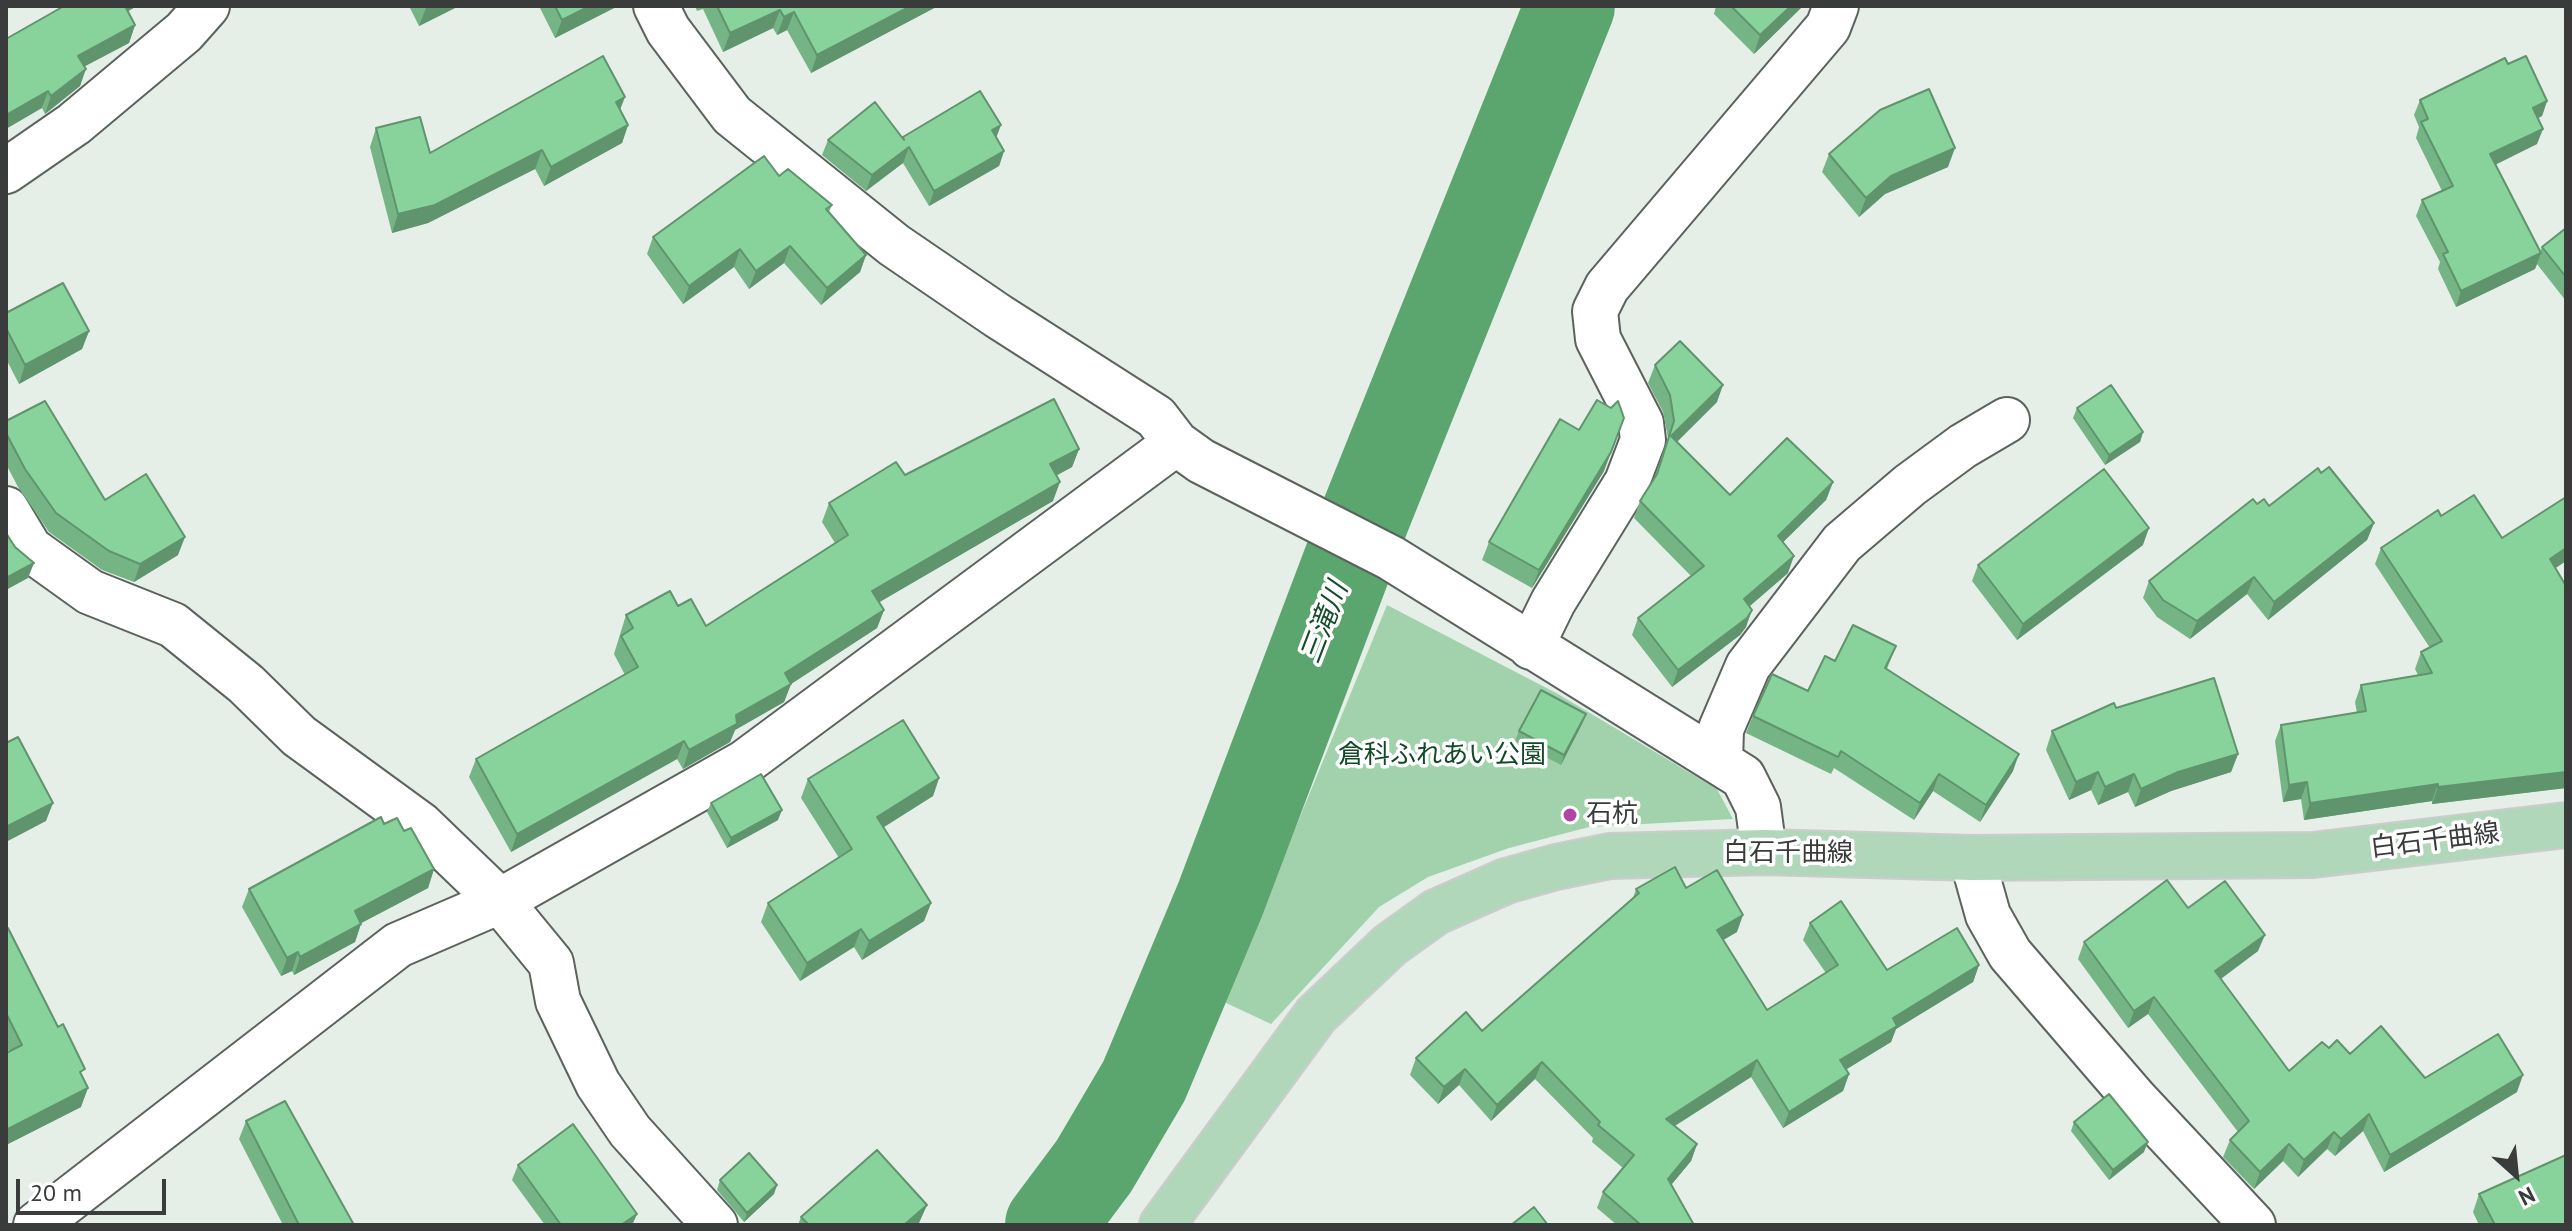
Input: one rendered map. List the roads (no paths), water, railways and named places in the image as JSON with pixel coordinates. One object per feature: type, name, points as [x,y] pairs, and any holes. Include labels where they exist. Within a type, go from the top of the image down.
[{"type":"main road","name":"白石千曲線","points":[[1162,1225],[1316,1015],[1390,945],[1436,912],[1506,881],[1610,856],[1764,852],[1972,858],[2313,855],[2566,825]]},
{"type":"street","points":[[6,171],[74,124],[184,32],[207,6]]},
{"type":"street","points":[[656,6],[668,30],[732,115],[894,245],[1156,417],[1176,443],[1201,461],[1385,555],[1743,777],[1758,807],[1764,852]]},
{"type":"street","points":[[1531,647],[1553,602],[1627,482],[1643,440],[1641,423],[1598,339],[1595,311],[1617,275],[1828,27],[1836,6]]},
{"type":"street","points":[[1720,762],[1721,729],[1748,666],[1842,543],[1921,477],[2007,420]]},
{"type":"street","points":[[44,1223],[398,945],[500,901],[744,763],[1176,443]]},
{"type":"street","points":[[6,509],[30,549],[90,592],[173,625],[246,684],[299,736],[421,825],[500,901],[551,963],[558,1001],[598,1084],[630,1131],[715,1225]]},
{"type":"street","points":[[1972,858],[1988,915],[2010,954],[2135,1099],[2253,1225]]},
{"type":"waterway","name":"三滝川","points":[[1050,1225],[1094,1166],[1144,1081],[1220,900],[1365,517],[1570,6]]},
{"type":"place","name":"石杭","points":[[1570,815]]},
{"type":"park label","name":"倉科ふれあい公園","points":[[1442,756]]}]
